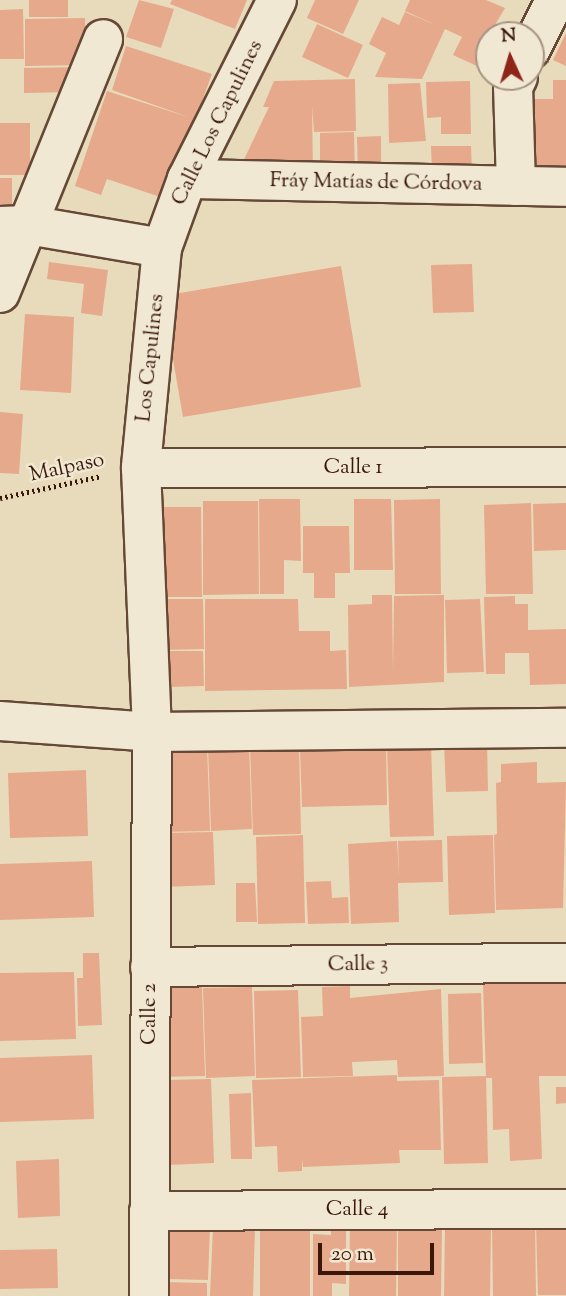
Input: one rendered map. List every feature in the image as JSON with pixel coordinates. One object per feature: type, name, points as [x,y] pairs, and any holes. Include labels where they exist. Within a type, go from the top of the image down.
[{"type":"street","name":"Calle Los Capulines","points":[[162,247],[187,178],[277,0]]},
{"type":"street","points":[[545,21],[555,0]]},
{"type":"street","points":[[0,293],[14,225],[103,39]]},
{"type":"street","points":[[513,91],[516,186]]},
{"type":"street","name":"Fráy Matías de Córdova","points":[[187,178],[566,187]]},
{"type":"street","points":[[14,225],[162,247]]},
{"type":"street","name":"Los Capulines","points":[[141,468],[162,247]]},
{"type":"street","name":"Calle 1","points":[[141,468],[566,467]]},
{"type":"street","name":"Calle 2","points":[[141,468],[152,732],[149,1296]]},
{"type":"street","points":[[0,721],[152,732],[566,728]]},
{"type":"street","name":"Calle 3","points":[[150,968],[566,963]]},
{"type":"street","name":"Calle 4","points":[[149,1211],[566,1209]]},
{"type":"path","name":"Malpaso","points":[[0,498],[141,468]]},
{"type":"building","points":[[29,0],[68,0],[68,17],[29,17]]},
{"type":"building","points":[[139,0],[174,9],[161,48],[126,37]]},
{"type":"building","points":[[172,0],[247,0],[235,29],[170,4]]},
{"type":"building","points":[[315,0],[359,0],[343,34],[307,18]]},
{"type":"building","points":[[410,0],[486,0],[505,8],[497,21],[475,21],[475,65],[453,55],[462,37],[445,29],[422,79],[375,77],[386,53],[369,44],[382,17],[399,25],[405,12],[438,26],[405,11]]},
{"type":"building","points":[[23,9],[24,59],[0,59],[0,10]]},
{"type":"building","points":[[85,18],[86,65],[25,66],[25,19]]},
{"type":"building","points":[[317,24],[363,45],[348,78],[302,57]]},
{"type":"building","points":[[566,33],[566,66],[553,60]]},
{"type":"building","points":[[126,46],[212,74],[166,199],[107,179],[101,195],[75,186],[107,91],[191,118],[112,90]]},
{"type":"building","points":[[83,67],[72,92],[24,93],[24,68]]},
{"type":"building","points":[[355,79],[356,131],[314,132],[312,106],[313,173],[237,174],[269,107],[263,107],[274,81]]},
{"type":"building","points":[[553,80],[566,80],[566,175],[535,176],[534,99],[553,99]]},
{"type":"building","points":[[470,81],[471,134],[441,134],[441,117],[427,118],[426,82]]},
{"type":"building","points":[[420,83],[426,141],[389,143],[388,84]]},
{"type":"building","points":[[0,123],[30,123],[30,175],[0,175]]},
{"type":"building","points":[[354,132],[355,176],[320,165],[320,133]]},
{"type":"building","points":[[381,136],[381,175],[358,175],[357,137]]},
{"type":"building","points":[[431,146],[471,146],[472,175],[432,175]]},
{"type":"building","points":[[0,178],[12,178],[12,217],[0,217]]},
{"type":"building","points":[[49,262],[108,270],[102,316],[81,313],[84,284],[47,279]]},
{"type":"building","points":[[472,264],[474,312],[433,313],[431,265]]},
{"type":"building","points":[[341,266],[361,387],[183,417],[162,296]]},
{"type":"building","points":[[25,314],[74,317],[71,393],[20,390]]},
{"type":"building","points":[[0,412],[23,414],[19,474],[0,473]]},
{"type":"building","points":[[259,499],[300,499],[301,561],[284,560],[284,594],[260,594]]},
{"type":"building","points":[[354,499],[391,499],[393,570],[354,570]]},
{"type":"building","points":[[440,499],[441,594],[395,594],[394,500]]},
{"type":"building","points":[[203,501],[258,501],[259,594],[203,595]]},
{"type":"building","points":[[531,503],[533,594],[486,594],[484,505]]},
{"type":"building","points":[[566,503],[566,550],[534,551],[533,504]]},
{"type":"building","points":[[159,507],[201,507],[202,597],[159,597]]},
{"type":"building","points":[[303,526],[349,526],[350,573],[335,573],[335,598],[314,598],[314,573],[303,573]]},
{"type":"building","points":[[372,595],[392,595],[393,673],[394,596],[444,595],[444,682],[349,687],[348,605],[372,604]]},
{"type":"building","points":[[515,596],[515,604],[528,604],[528,630],[566,629],[566,684],[530,685],[529,653],[505,653],[505,674],[486,674],[484,597]]},
{"type":"building","points":[[160,599],[203,599],[204,649],[161,650]]},
{"type":"building","points":[[205,599],[298,599],[299,631],[330,631],[330,651],[346,650],[347,689],[205,691]]},
{"type":"building","points":[[480,599],[484,672],[447,673],[445,600]]},
{"type":"building","points":[[165,651],[203,651],[204,686],[166,687]]},
{"type":"building","points":[[487,740],[488,791],[446,792],[444,742]]},
{"type":"building","points":[[299,744],[301,834],[253,835],[250,745]]},
{"type":"building","points":[[249,745],[252,829],[211,831],[208,747]]},
{"type":"building","points":[[386,745],[387,805],[302,807],[300,748]]},
{"type":"building","points":[[431,745],[434,836],[390,837],[387,746]]},
{"type":"building","points":[[207,746],[210,831],[159,832],[156,748]]},
{"type":"building","points":[[537,762],[537,783],[566,782],[563,908],[496,910],[494,835],[497,834],[496,783],[501,782],[501,764]]},
{"type":"building","points":[[86,770],[88,836],[10,838],[8,773]]},
{"type":"building","points":[[213,832],[215,885],[164,887],[162,833]]},
{"type":"building","points":[[303,835],[305,923],[258,924],[256,837]]},
{"type":"building","points":[[493,835],[495,913],[449,915],[447,836]]},
{"type":"building","points":[[442,840],[443,882],[398,883],[399,922],[351,924],[348,844],[397,841],[399,878],[398,841]]},
{"type":"building","points":[[92,861],[94,917],[0,920],[0,864]]},
{"type":"building","points":[[331,881],[332,898],[348,897],[349,923],[308,924],[306,882]]},
{"type":"building","points":[[236,883],[255,883],[257,922],[236,922]]},
{"type":"building","points":[[83,953],[99,953],[102,1025],[78,1026],[77,978],[83,978]]},
{"type":"building","points":[[74,972],[76,1039],[0,1041],[0,973]]},
{"type":"building","points":[[483,984],[566,984],[566,1076],[539,1076],[542,1159],[510,1161],[509,1129],[493,1130],[492,1078],[486,1078]]},
{"type":"building","points":[[202,986],[205,1076],[158,1077],[155,988]]},
{"type":"building","points":[[350,986],[350,998],[441,989],[444,1076],[398,1077],[397,1060],[352,1062],[353,1076],[303,1077],[301,1017],[323,1016],[322,987]]},
{"type":"building","points":[[252,987],[255,1076],[206,1078],[203,988]]},
{"type":"building","points":[[298,990],[301,1077],[256,1078],[254,991]]},
{"type":"building","points":[[481,993],[483,1063],[449,1064],[448,994]]},
{"type":"building","points":[[92,1055],[94,1119],[0,1122],[0,1058]]},
{"type":"building","points":[[397,1075],[397,1081],[439,1080],[441,1150],[399,1150],[400,1163],[303,1167],[302,1159],[302,1171],[278,1172],[277,1146],[255,1147],[252,1080]]},
{"type":"building","points":[[486,1076],[488,1163],[444,1164],[442,1077]]},
{"type":"building","points":[[211,1079],[214,1163],[168,1165],[165,1080]]},
{"type":"building","points":[[556,1087],[566,1087],[566,1103],[556,1104]]},
{"type":"building","points":[[251,1093],[252,1159],[231,1159],[229,1094]]},
{"type":"building","points":[[59,1159],[60,1216],[18,1218],[16,1161]]},
{"type":"building","points":[[535,1222],[536,1296],[493,1296],[492,1223]]},
{"type":"building","points":[[260,1223],[310,1223],[310,1296],[260,1296]]},
{"type":"building","points":[[536,1224],[566,1224],[566,1295],[538,1295]]},
{"type":"building","points":[[331,1225],[346,1225],[346,1284],[332,1283],[332,1296],[313,1296],[313,1234],[331,1235]]},
{"type":"building","points":[[350,1225],[397,1226],[396,1296],[349,1296]]},
{"type":"building","points":[[167,1226],[210,1227],[208,1280],[166,1279]]},
{"type":"building","points":[[445,1226],[491,1226],[490,1296],[444,1296]]},
{"type":"building","points":[[213,1227],[255,1228],[253,1296],[210,1296]]},
{"type":"building","points":[[398,1227],[442,1227],[441,1296],[398,1296]]},
{"type":"building","points":[[57,1249],[58,1288],[0,1289],[0,1250]]},
{"type":"building","points":[[161,1282],[207,1283],[207,1296],[161,1296]]}]
